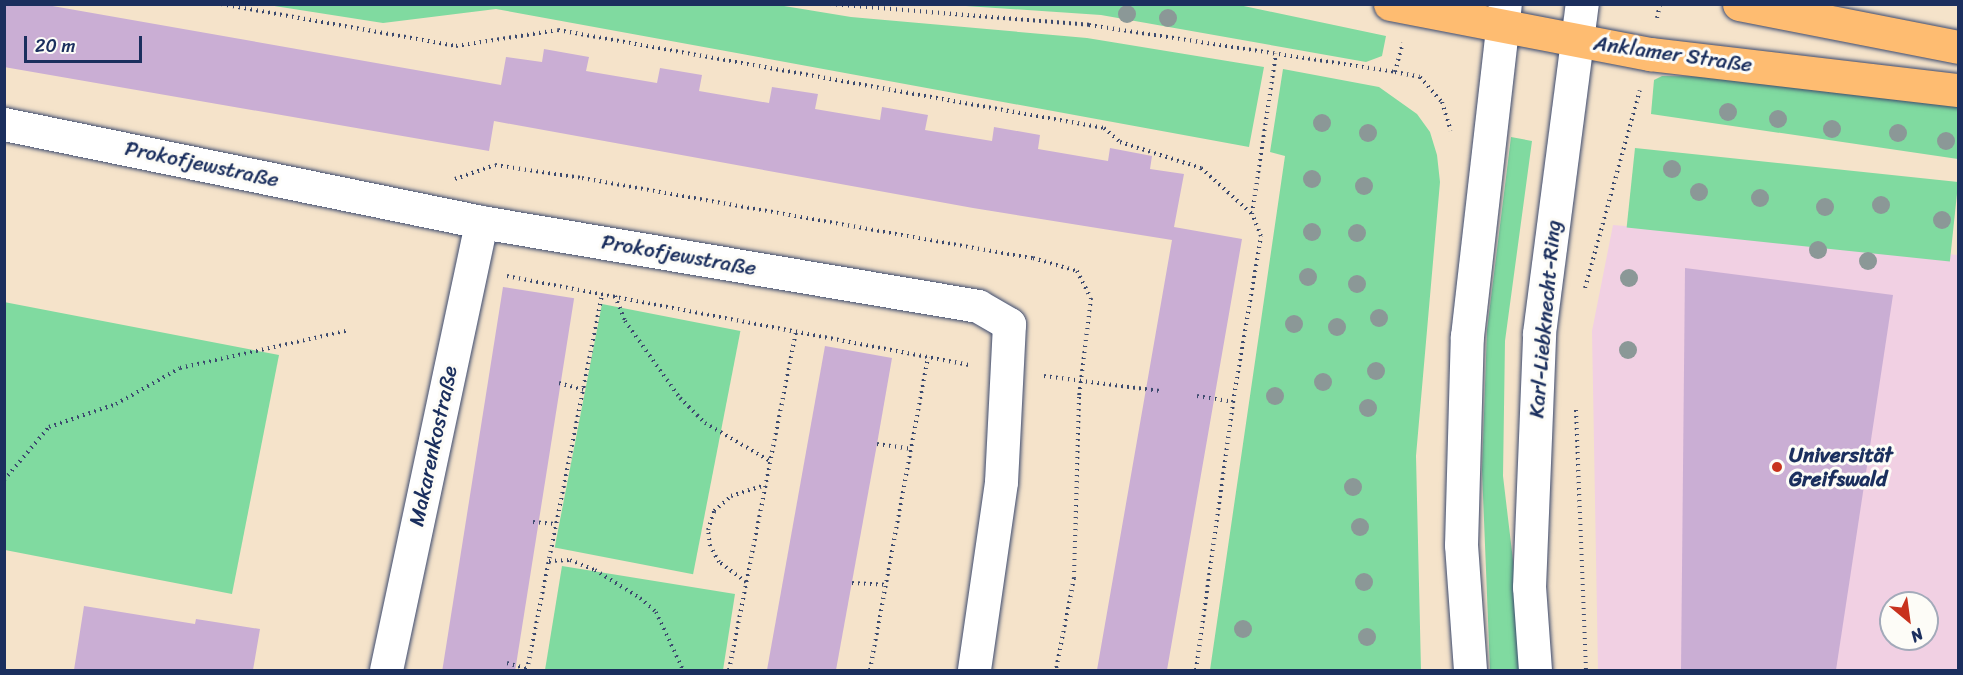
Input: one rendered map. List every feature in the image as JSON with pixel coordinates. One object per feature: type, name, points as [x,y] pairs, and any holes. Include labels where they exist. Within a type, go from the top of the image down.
[{"type":"main road","name":"Anklamer Straße","points":[[1390,4],[1504,14],[1577,39],[1650,54],[1959,90]]},
{"type":"main road","points":[[1739,4],[1959,47]]},
{"type":"street","name":"Karl-Liebknecht-Ring","points":[[1535,670],[1529,588],[1539,333],[1582,4]]},
{"type":"street","points":[[1470,670],[1461,545],[1467,336],[1504,14]]},
{"type":"street","name":"Prokofjewstraße","points":[[4,124],[481,222],[978,306],[1009,324],[1001,482],[974,670]]},
{"type":"street","name":"Makarenkostraße","points":[[386,670],[481,222]]},
{"type":"path","points":[[221,4],[456,46],[558,30],[1104,128],[1120,142],[1201,168],[1252,214],[1261,236],[1233,402],[1196,670]]},
{"type":"path","points":[[830,4],[1089,26],[1420,78]]},
{"type":"path","points":[[1252,214],[1276,54]]},
{"type":"path","points":[[1582,297],[1639,94]]},
{"type":"path","points":[[471,269],[1007,372]]},
{"type":"path","points":[[507,663],[528,670],[602,294]]},
{"type":"path","points":[[615,296],[625,321],[680,398],[705,423],[770,461]]},
{"type":"path","points":[[4,480],[49,427],[116,404],[180,368],[346,331]]},
{"type":"path","points":[[729,670],[796,331]]},
{"type":"path","points":[[870,670],[928,357]]},
{"type":"path","points":[[1081,380],[1160,392]]},
{"type":"path","points":[[559,383],[583,390]]},
{"type":"path","points":[[1197,396],[1233,402]]},
{"type":"path","points":[[1576,401],[1586,670]]},
{"type":"path","points":[[877,444],[911,449]]},
{"type":"path","points":[[746,582],[719,562],[710,546],[708,530],[714,511],[731,496],[766,484]]},
{"type":"path","points":[[533,522],[556,524]]},
{"type":"path","points":[[549,561],[570,560],[595,570],[640,598],[656,612],[683,670]]},
{"type":"path","points":[[852,582],[886,585]]},
{"type":"shaded area","name":"Universität Greifswald","points":[[1613,225],[1958,255],[1958,670],[1598,670],[1592,331]]},
{"type":"green space","points":[[268,5],[778,5],[851,17],[1087,38],[1264,67],[1249,147],[496,9],[383,23]]},
{"type":"green space","points":[[951,5],[1239,5],[1386,36],[1382,56],[1366,62],[1101,15]]},
{"type":"green space","points":[[1283,69],[1379,87],[1417,114],[1430,132],[1437,155],[1440,182],[1416,456],[1421,670],[1210,670],[1285,156],[1270,152]]},
{"type":"green space","points":[[1662,76],[1737,77],[1958,101],[1958,159],[1651,114],[1654,80]]},
{"type":"green space","points":[[1511,137],[1532,141],[1505,341],[1503,476],[1526,670],[1490,670],[1482,470],[1487,330]]},
{"type":"green space","points":[[1635,148],[1958,182],[1950,262],[1627,228]]},
{"type":"green space","points":[[4,302],[279,355],[232,594],[5,550]]},
{"type":"green space","points":[[602,304],[740,331],[693,574],[555,547]]},
{"type":"green space","points":[[562,566],[735,594],[723,670],[545,670]]},
{"type":"building","points":[[4,4],[41,4],[501,85],[506,57],[542,62],[544,49],[589,57],[586,71],[657,83],[660,68],[702,75],[699,91],[769,103],[772,87],[818,94],[815,109],[880,120],[882,107],[928,115],[925,130],[992,141],[994,127],[1040,135],[1038,149],[1108,161],[1110,148],[1152,156],[1150,169],[1184,174],[1174,227],[1242,239],[1167,670],[1097,670],[1172,240],[973,208],[494,121],[489,151],[4,67]]},
{"type":"building","points":[[1685,268],[1893,295],[1836,670],[1681,670]]},
{"type":"building","points":[[503,287],[574,298],[515,670],[442,670]]},
{"type":"building","points":[[825,346],[892,358],[877,444],[836,670],[767,670]]},
{"type":"building","points":[[84,606],[195,624],[196,619],[260,629],[253,670],[74,670]]},
{"type":"place","name":"Universität Greifswald","points":[[1777,467]]}]
